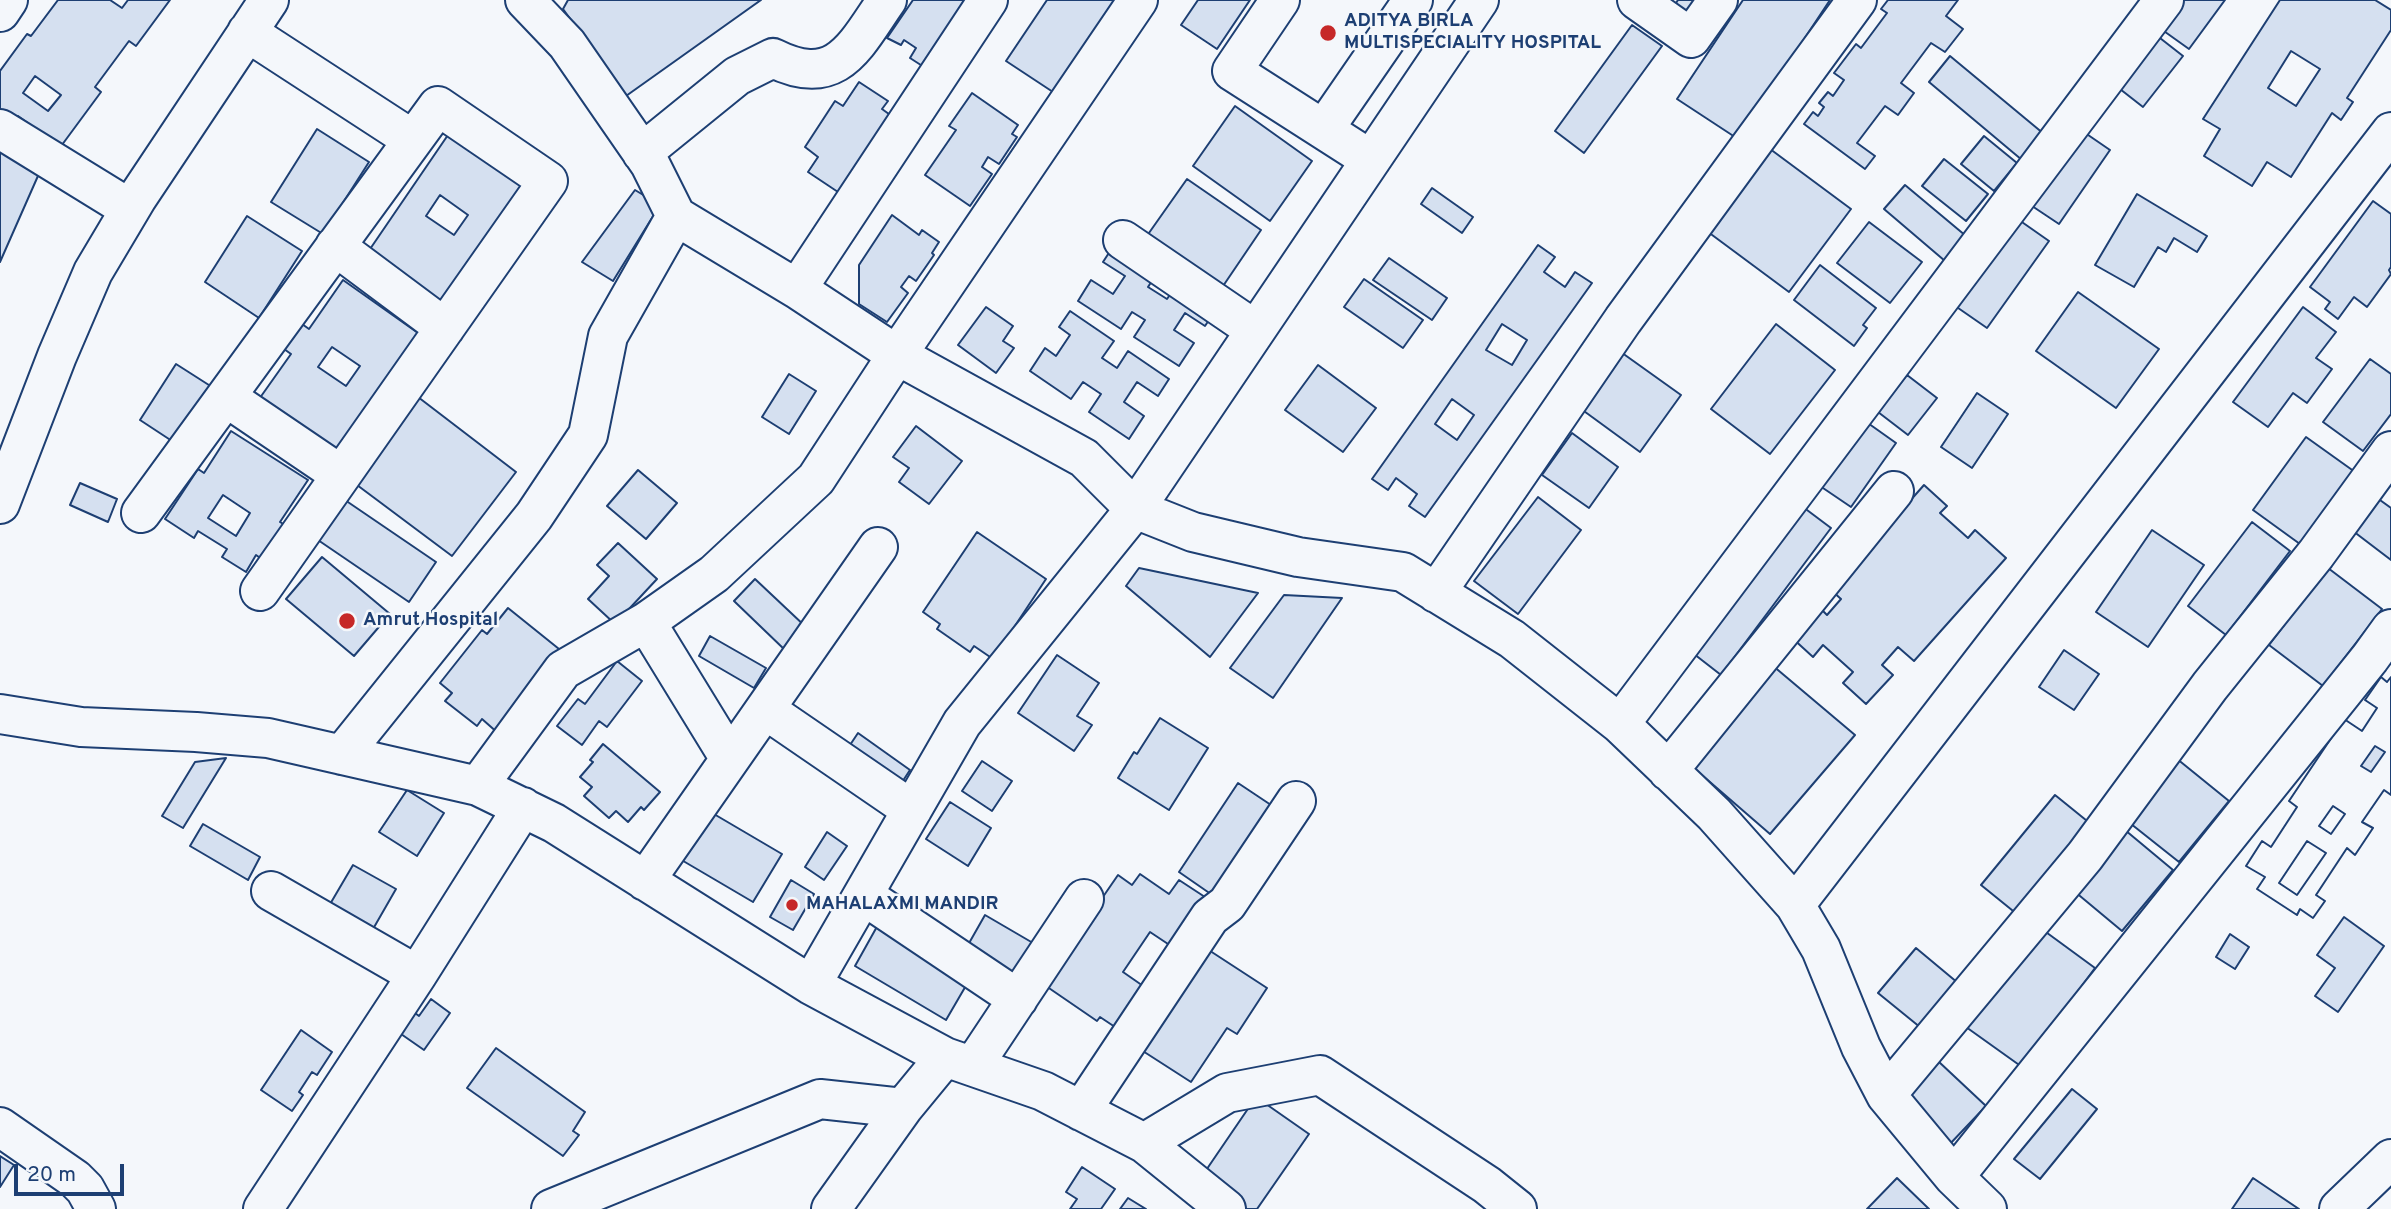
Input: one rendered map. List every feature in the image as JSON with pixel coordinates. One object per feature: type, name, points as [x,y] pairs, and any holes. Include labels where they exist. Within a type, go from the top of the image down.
[{"type":"street","points":[[0,12],[8,0]]},
{"type":"street","points":[[525,0],[567,44],[650,164],[676,216],[797,289],[897,355],[1084,458],[1135,509],[1193,532],[1298,557],[1403,572],[1512,639],[1620,724],[1713,814],[1794,905],[1821,949],[1861,1047],[1886,1095],[1954,1177],[1987,1209]]},
{"type":"street","points":[[642,153],[737,76],[773,58],[792,67],[823,69],[848,55],[887,0]]},
{"type":"street","points":[[797,289],[988,0]]},
{"type":"street","points":[[478,786],[563,670],[646,622],[714,574],[817,479],[897,355],[1138,0]]},
{"type":"street","points":[[1280,0],[1232,71],[1371,160]]},
{"type":"street","points":[[1324,129],[1413,0]]},
{"type":"street","points":[[1637,0],[1691,38],[1718,0]]},
{"type":"street","points":[[1436,593],[1623,320],[1857,0]]},
{"type":"street","points":[[1620,724],[2164,0]]},
{"type":"street","points":[[811,985],[962,723],[1135,509],[1371,160],[1467,4]]},
{"type":"street","points":[[0,504],[57,356],[93,272],[257,10],[413,140]]},
{"type":"street","points":[[141,513],[438,106],[548,181],[260,591]]},
{"type":"street","points":[[0,129],[130,209]]},
{"type":"street","points":[[1794,905],[2391,132]]},
{"type":"street","points":[[342,755],[534,516],[588,435],[608,336],[676,216]]},
{"type":"street","points":[[1123,240],[1255,330]]},
{"type":"street","points":[[335,246],[444,328]]},
{"type":"street","points":[[226,397],[341,475]]},
{"type":"street","points":[[1886,1095],[2085,856],[2210,686],[2316,555],[2391,452]]},
{"type":"street","points":[[1668,771],[1895,491]]},
{"type":"street","points":[[646,881],[878,547]]},
{"type":"street","points":[[646,622],[730,759]]},
{"type":"street","points":[[1954,1177],[2391,629]]},
{"type":"street","points":[[766,710],[912,810]]},
{"type":"street","points":[[0,714],[81,727],[268,738],[478,786],[554,823],[811,985],[959,1061],[1042,1091],[1144,1143],[1226,1209]]},
{"type":"street","points":[[1081,1111],[1210,917],[1227,904],[1296,801]]},
{"type":"street","points":[[263,1209],[417,975],[523,807]]},
{"type":"street","points":[[271,891],[417,975]]},
{"type":"street","points":[[863,895],[1018,999]]},
{"type":"street","points":[[831,1209],[904,1108],[959,1061],[1018,999],[1084,899]]},
{"type":"street","points":[[1144,1143],[1227,1093],[1321,1075],[1487,1185],[1517,1209]]},
{"type":"street","points":[[551,1209],[820,1099],[904,1108]]},
{"type":"street","points":[[0,1127],[75,1179],[85,1189],[96,1209]]},
{"type":"street","points":[[2339,1209],[2391,1159]]},
{"type":"building","points":[[58,0],[110,0],[122,8],[128,0],[170,0],[136,46],[129,41],[95,87],[101,92],[56,153],[32,126],[18,116],[13,122],[0,112],[0,71],[27,34],[31,36]],"holes":[[[35,76],[61,95],[48,111],[23,93]]]},
{"type":"building","points":[[568,0],[761,0],[626,96],[563,9]]},
{"type":"building","points":[[913,0],[971,0],[927,69],[910,58],[916,48],[904,40],[901,45],[887,38]]},
{"type":"building","points":[[1047,0],[1115,0],[1053,92],[1006,61]]},
{"type":"building","points":[[1198,0],[1250,0],[1217,49],[1181,25]]},
{"type":"building","points":[[1678,0],[1700,0],[1689,16],[1674,6]]},
{"type":"building","points":[[1743,0],[1830,0],[1738,139],[1677,99]]},
{"type":"building","points":[[1888,0],[1958,0],[1946,16],[1963,29],[1945,52],[1931,43],[1901,83],[1914,93],[1898,115],[1885,106],[1857,143],[1875,156],[1865,169],[1804,124],[1813,112],[1818,116],[1824,107],[1819,103],[1828,92],[1833,96],[1844,80],[1834,73],[1856,44],[1861,48],[1887,13],[1881,9]]},
{"type":"building","points":[[2171,0],[2225,0],[2189,49],[2154,24]]},
{"type":"building","points":[[2280,0],[2375,0],[2391,10],[2391,30],[2347,98],[2353,102],[2341,120],[2332,113],[2291,177],[2267,162],[2252,186],[2204,156],[2220,129],[2203,119]],"holes":[[[2291,51],[2320,69],[2296,106],[2268,88]]]},
{"type":"building","points":[[1632,25],[1662,46],[1584,153],[1555,131]]},
{"type":"building","points":[[2151,31],[2183,56],[2143,107],[2111,82]]},
{"type":"building","points":[[1950,56],[2044,134],[2022,160],[1929,82]]},
{"type":"building","points":[[859,82],[888,101],[882,109],[893,117],[841,194],[808,172],[818,157],[805,147],[835,101],[843,106]]},
{"type":"building","points":[[972,93],[1018,125],[1012,134],[1017,137],[999,164],[988,157],[982,167],[992,174],[970,206],[925,175],[956,130],[949,126]]},
{"type":"building","points":[[1235,106],[1312,161],[1270,221],[1193,166]]},
{"type":"building","points":[[2075,126],[2110,150],[2059,224],[2023,200]]},
{"type":"building","points":[[317,129],[369,162],[323,234],[271,202]]},
{"type":"building","points":[[450,132],[526,185],[444,304],[368,252]]},
{"type":"building","points":[[1984,136],[2017,163],[1994,191],[1961,164]]},
{"type":"building","points":[[0,140],[45,160],[0,262]]},
{"type":"building","points":[[1762,143],[1851,209],[1789,292],[1700,226]]},
{"type":"building","points":[[1944,159],[1988,194],[1966,221],[1922,186]]},
{"type":"building","points":[[1187,179],[1261,230],[1219,292],[1144,240]]},
{"type":"building","points":[[1905,185],[1966,236],[1945,261],[1884,209]]},
{"type":"building","points":[[1432,188],[1473,217],[1462,233],[1421,204]]},
{"type":"building","points":[[635,190],[660,205],[613,281],[582,262]]},
{"type":"building","points":[[2137,194],[2207,236],[2197,252],[2174,238],[2166,252],[2158,247],[2134,287],[2095,265]]},
{"type":"building","points":[[440,195],[468,215],[454,235],[426,216]]},
{"type":"building","points":[[2373,201],[2391,214],[2391,274],[2367,307],[2354,297],[2338,319],[2325,309],[2330,302],[2310,287]]},
{"type":"building","points":[[2009,213],[2049,241],[1987,328],[1948,301]]},
{"type":"building","points":[[892,215],[919,235],[922,230],[939,242],[932,253],[934,255],[916,281],[909,276],[901,287],[908,293],[887,322],[859,304],[859,265]]},
{"type":"building","points":[[247,216],[302,251],[259,318],[205,282]]},
{"type":"building","points":[[1869,222],[1922,262],[1890,303],[1837,263]]},
{"type":"building","points":[[1114,245],[1157,273],[1148,287],[1167,299],[1176,286],[1215,311],[1205,326],[1185,313],[1174,330],[1194,343],[1179,366],[1134,337],[1145,320],[1132,312],[1121,329],[1078,301],[1091,280],[1113,294],[1125,276],[1103,262]]},
{"type":"building","points":[[1538,245],[1555,257],[1544,272],[1565,287],[1575,272],[1592,283],[1425,517],[1409,506],[1417,494],[1396,478],[1388,490],[1372,479]],"holes":[[[1502,324],[1527,340],[1512,365],[1486,350]],[[1452,399],[1474,415],[1457,440],[1435,424]]]},
{"type":"building","points":[[1389,258],[1447,298],[1432,320],[1373,280]]},
{"type":"building","points":[[1820,265],[1876,308],[1863,325],[1867,328],[1854,346],[1794,300]]},
{"type":"building","points":[[1364,279],[1423,320],[1403,348],[1344,307]]},
{"type":"building","points":[[343,280],[418,333],[333,455],[257,402],[291,354],[284,349],[302,324],[309,329]],"holes":[[[332,347],[360,366],[346,386],[318,367]]]},
{"type":"building","points":[[2078,292],[2159,349],[2116,408],[2036,351]]},
{"type":"building","points":[[986,307],[1013,326],[1003,341],[1014,348],[996,373],[958,345]]},
{"type":"building","points":[[2303,307],[2336,332],[2316,358],[2332,369],[2307,403],[2293,393],[2268,427],[2233,402]]},
{"type":"building","points":[[1070,311],[1114,341],[1102,358],[1117,368],[1128,351],[1169,379],[1158,396],[1137,382],[1124,402],[1144,416],[1129,439],[1089,412],[1101,394],[1083,382],[1071,399],[1030,371],[1045,348],[1056,356],[1070,335],[1059,327]]},
{"type":"building","points":[[1776,324],[1835,370],[1770,454],[1711,409]]},
{"type":"building","points":[[1618,350],[1681,395],[1640,452],[1577,406]]},
{"type":"building","points":[[2370,359],[2391,374],[2391,414],[2363,451],[2323,422]]},
{"type":"building","points":[[176,364],[212,387],[175,443],[140,420]]},
{"type":"building","points":[[1318,365],[1376,408],[1343,452],[1285,410]]},
{"type":"building","points":[[789,374],[816,391],[789,434],[762,417]]},
{"type":"building","points":[[1907,375],[1937,398],[1908,435],[1878,412]]},
{"type":"building","points":[[1977,393],[2008,414],[1972,468],[1941,447]]},
{"type":"building","points":[[418,397],[516,472],[452,556],[353,482]]},
{"type":"building","points":[[1865,421],[1896,443],[1851,507],[1820,486]]},
{"type":"building","points":[[916,426],[962,461],[929,504],[899,482],[909,468],[893,457]]},
{"type":"building","points":[[231,431],[308,480],[280,522],[285,525],[263,560],[256,555],[246,572],[222,557],[227,549],[198,531],[194,538],[165,519],[198,469],[204,473]]},
{"type":"building","points":[[1572,433],[1618,467],[1589,508],[1542,475]]},
{"type":"building","points":[[2306,437],[2355,472],[2311,552],[2253,510]]},
{"type":"building","points":[[638,470],[677,503],[646,539],[607,506]]},
{"type":"building","points":[[80,483],[117,499],[108,522],[70,505]]},
{"type":"building","points":[[1924,485],[1947,506],[1940,513],[1968,538],[1975,530],[2006,558],[1914,661],[1898,647],[1882,665],[1893,675],[1866,704],[1843,683],[1853,672],[1823,645],[1813,657],[1790,636],[1817,605],[1827,615],[1841,599],[1831,590]]},
{"type":"building","points":[[223,495],[250,513],[236,536],[208,518]]},
{"type":"building","points":[[2373,495],[2391,508],[2391,560],[2349,528]]},
{"type":"building","points":[[1538,497],[1581,530],[1518,614],[1474,581]]},
{"type":"building","points":[[342,498],[436,562],[409,602],[315,538]]},
{"type":"building","points":[[1795,501],[1831,528],[1721,675],[1685,647]]},
{"type":"building","points":[[2252,522],[2290,551],[2226,635],[2188,606]]},
{"type":"building","points":[[2152,530],[2204,565],[2148,647],[2096,612]]},
{"type":"building","points":[[977,532],[1046,579],[993,659],[974,646],[970,652],[937,629],[940,624],[923,612]]},
{"type":"building","points":[[618,543],[657,579],[615,624],[588,599],[609,576],[597,565]]},
{"type":"building","points":[[322,557],[390,614],[354,656],[286,599]]},
{"type":"building","points":[[1139,568],[1258,593],[1210,657],[1126,586]]},
{"type":"building","points":[[2328,568],[2382,609],[2323,686],[2269,645],[2285,624],[2280,620]]},
{"type":"building","points":[[755,579],[807,628],[786,651],[734,601]]},
{"type":"building","points":[[1284,595],[1342,598],[1273,698],[1230,668]]},
{"type":"building","points":[[508,608],[564,653],[499,734],[482,719],[477,726],[445,701],[452,693],[440,683],[482,630],[487,634]]},
{"type":"building","points":[[710,636],[766,668],[754,688],[699,656]]},
{"type":"building","points":[[2064,650],[2099,674],[2074,710],[2039,687]]},
{"type":"building","points":[[1057,655],[1099,683],[1077,716],[1092,725],[1074,751],[1018,713]]},
{"type":"building","points":[[617,661],[642,681],[607,727],[599,721],[582,745],[557,726],[578,699],[585,704]]},
{"type":"building","points":[[1772,665],[1855,735],[1770,834],[1688,763]]},
{"type":"building","points":[[2381,677],[2387,682],[2391,677],[2391,795],[2384,790],[2362,822],[2373,828],[2355,855],[2347,848],[2316,895],[2325,901],[2313,918],[2300,909],[2297,915],[2257,889],[2265,877],[2246,866],[2262,841],[2271,847],[2297,807],[2289,801],[2344,719],[2362,731],[2377,708],[2365,700]],"holes":[[[2375,746],[2385,752],[2371,772],[2361,766]]]},
{"type":"building","points":[[2381,677],[2387,682],[2391,677],[2391,795],[2384,790],[2362,822],[2373,828],[2355,855],[2347,848],[2316,895],[2325,901],[2313,918],[2300,909],[2297,915],[2257,889],[2265,877],[2246,866],[2262,841],[2271,847],[2297,807],[2289,801],[2344,719],[2362,731],[2377,708],[2365,700]],"holes":[[[2375,746],[2385,752],[2371,772],[2361,766]],[[2333,806],[2345,814],[2331,834],[2319,826]],[[2307,841],[2326,853],[2297,895],[2279,883]]]},
{"type":"building","points":[[1160,718],[1208,748],[1169,810],[1118,778]]},
{"type":"building","points":[[858,733],[910,770],[895,793],[842,757]]},
{"type":"building","points":[[603,744],[660,792],[644,810],[641,807],[628,822],[616,811],[609,818],[584,796],[592,787],[580,777]]},
{"type":"building","points":[[2375,746],[2385,752],[2371,772],[2361,766]]},
{"type":"building","points":[[2171,754],[2229,801],[2179,862],[2121,816]]},
{"type":"building","points":[[226,758],[183,828],[162,816],[195,762]]},
{"type":"building","points":[[982,761],[1012,781],[992,811],[962,791]]},
{"type":"building","points":[[1238,783],[1277,809],[1218,899],[1179,872]]},
{"type":"building","points":[[407,790],[444,813],[417,856],[379,832]]},
{"type":"building","points":[[2055,795],[2097,829],[2023,919],[1981,885]]},
{"type":"building","points":[[950,802],[991,828],[968,866],[926,839]]},
{"type":"building","points":[[2333,806],[2345,814],[2331,834],[2319,826]]},
{"type":"building","points":[[702,807],[782,854],[753,902],[673,855]]},
{"type":"building","points":[[203,824],[260,857],[248,880],[190,846]]},
{"type":"building","points":[[2125,830],[2173,870],[2122,931],[2074,891]]},
{"type":"building","points":[[827,832],[847,846],[824,880],[805,867]]},
{"type":"building","points":[[2307,841],[2326,853],[2297,895],[2279,883]]},
{"type":"building","points":[[353,865],[396,889],[369,936],[326,911]]},
{"type":"building","points":[[1140,874],[1169,894],[1179,880],[1208,899],[1174,948],[1150,932],[1123,972],[1146,988],[1118,1029],[1100,1017],[1097,1021],[1043,984],[1118,875],[1132,885]]},
{"type":"building","name":"MAHALAXMI MANDIR","points":[[791,880],[814,894],[793,930],[770,917]]},
{"type":"building","points":[[985,915],[1033,943],[1012,980],[964,952]]},
{"type":"building","points":[[2344,917],[2384,946],[2338,1012],[2315,996],[2335,968],[2317,955]]},
{"type":"building","points":[[879,923],[971,977],[946,1020],[855,966]]},
{"type":"building","points":[[2039,927],[2095,968],[2022,1067],[1966,1027]]},
{"type":"building","points":[[2230,934],[2249,947],[2235,969],[2216,957]]},
{"type":"building","points":[[1201,945],[1267,988],[1237,1034],[1227,1028],[1191,1082],[1135,1046]]},
{"type":"building","points":[[1916,948],[1964,988],[1926,1032],[1878,993]]},
{"type":"building","points":[[431,999],[450,1013],[424,1050],[401,1034],[415,1013],[419,1016]]},
{"type":"building","points":[[301,1030],[332,1052],[317,1075],[312,1072],[299,1092],[303,1095],[292,1111],[261,1090]]},
{"type":"building","points":[[496,1048],[585,1112],[573,1131],[579,1135],[563,1156],[467,1088]]},
{"type":"building","points":[[1938,1061],[1986,1106],[1948,1146],[1901,1102]]},
{"type":"building","points":[[2072,1089],[2097,1109],[2040,1179],[2014,1159]]},
{"type":"building","points":[[1256,1097],[1309,1134],[1257,1209],[1237,1209],[1198,1182]]},
{"type":"building","points":[[0,1156],[14,1165],[0,1187]]},
{"type":"building","points":[[1082,1167],[1115,1189],[1101,1209],[1070,1209],[1077,1199],[1066,1192]]},
{"type":"building","points":[[1897,1178],[1929,1209],[1867,1209]]},
{"type":"building","points":[[2253,1178],[2299,1209],[2232,1209]]},
{"type":"building","points":[[1128,1198],[1146,1209],[1120,1209]]},
{"type":"place","name":"ADITYA BIRLA MULTISPECIALITY HOSPITAL","points":[[1328,33]]},
{"type":"place","name":"Amrut Hospital","points":[[347,621]]},
{"type":"place","name":"MAHALAXMI MANDIR","points":[[792,905]]}]
